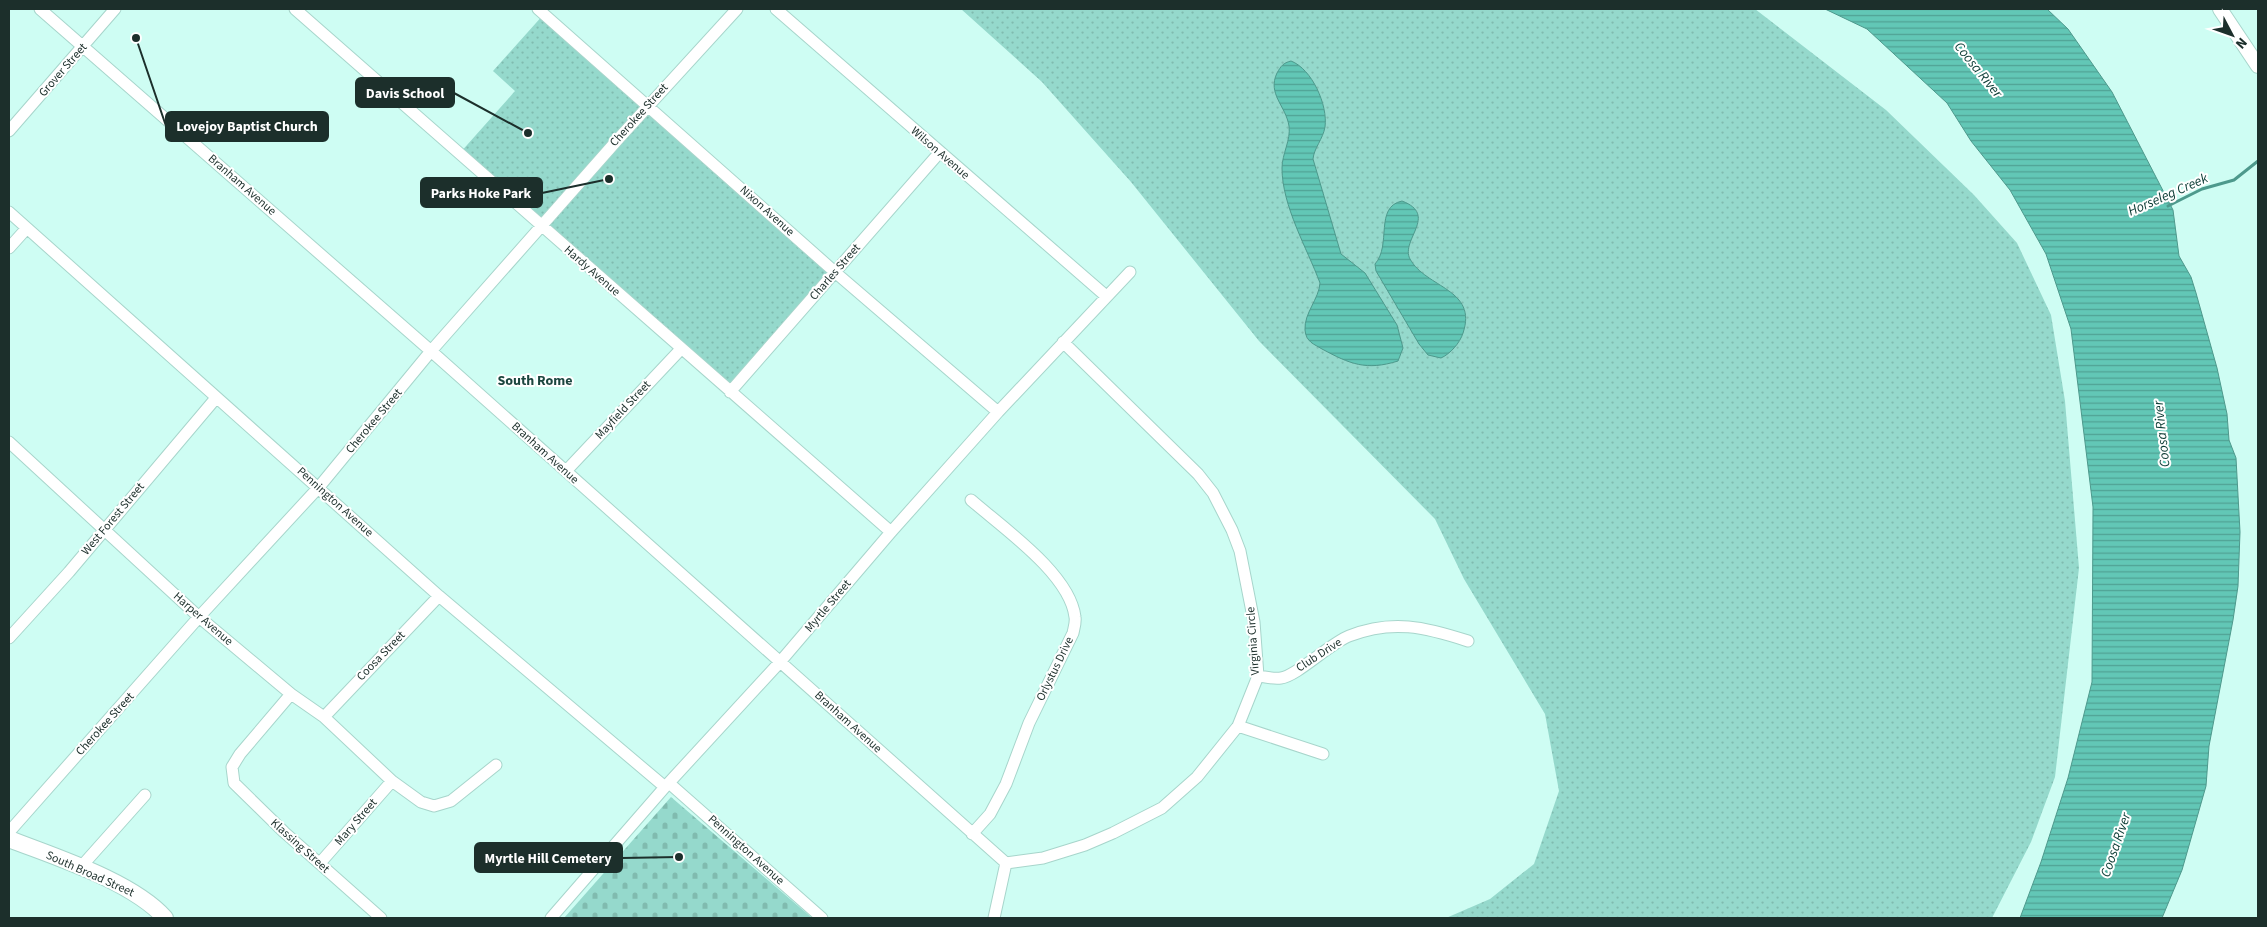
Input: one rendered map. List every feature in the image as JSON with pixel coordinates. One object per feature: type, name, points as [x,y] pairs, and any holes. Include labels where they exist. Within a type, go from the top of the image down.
[{"type":"main road","name":"South Broad Street","points":[[9,840],[134,892],[165,918]]},
{"type":"street","name":"Branham Avenue","points":[[40,9],[566,471],[1006,863]]},
{"type":"street","name":"Grover Street","points":[[9,131],[84,47],[115,9]]},
{"type":"street","name":"Hardy Avenue","points":[[295,9],[891,532]]},
{"type":"street","name":"Nixon Avenue","points":[[538,9],[836,273],[998,412]]},
{"type":"street","name":"Cherokee Street","points":[[9,832],[199,617],[319,488],[431,352],[648,106],[737,9]]},
{"type":"street","name":"Wilson Avenue","points":[[776,9],[1106,296]]},
{"type":"street","points":[[2220,9],[2258,66]]},
{"type":"street","name":"Charles Street","points":[[730,392],[940,152]]},
{"type":"street","name":"Pennington Avenue","points":[[9,212],[439,596],[667,785],[822,918]]},
{"type":"street","points":[[9,248],[27,228]]},
{"type":"street","name":"Myrtle Street","points":[[551,918],[667,785],[780,662],[891,532],[998,412],[1130,272]]},
{"type":"street","name":"Virginia Circle","points":[[1006,863],[1043,858],[1085,845],[1114,833],[1162,808],[1198,776],[1238,726],[1258,676],[1254,622],[1240,551],[1232,530],[1212,493],[1198,474],[1063,342]]},
{"type":"street","name":"Mayfield Street","points":[[566,471],[681,349]]},
{"type":"street","name":"West Forest Street","points":[[9,638],[69,572],[216,398]]},
{"type":"street","name":"Harper Avenue","points":[[9,443],[199,617],[291,694],[324,717],[392,781],[420,802],[434,806],[451,801],[496,765]]},
{"type":"street","name":"Orlystus Drive","points":[[971,500],[1053,572],[1065,590],[1076,619],[1073,633],[1029,723],[1006,784],[990,814],[972,834]]},
{"type":"street","name":"Coosa Street","points":[[324,717],[439,596]]},
{"type":"street","name":"Club Drive","points":[[1258,676],[1283,678],[1342,639],[1379,627],[1409,626],[1429,628],[1468,641]]},
{"type":"street","name":"Klassing Street","points":[[291,694],[232,766],[234,783],[381,918]]},
{"type":"street","points":[[1238,726],[1323,754]]},
{"type":"street","name":"Mary Street","points":[[320,864],[392,781]]},
{"type":"street","points":[[80,868],[145,795]]},
{"type":"street","points":[[994,918],[1006,863]]},
{"type":"green space","points":[[961,9],[1755,9],[1886,110],[1974,195],[2017,243],[2051,315],[2065,401],[2079,568],[2055,777],[2031,842],[1992,918],[1446,918],[1490,899],[1534,864],[1559,791],[1545,714],[1464,579],[1435,519],[1259,341],[1131,182],[1042,82]]},
{"type":"green space","points":[[544,14],[836,273],[730,392],[459,154],[515,91],[493,71]]},
{"type":"green space","points":[[671,797],[811,917],[811,918],[564,918]]},
{"type":"water","name":"Coosa River","points":[[1825,9],[2047,9],[2068,29],[2112,92],[2173,210],[2179,256],[2191,277],[2196,293],[2217,368],[2227,414],[2229,440],[2236,458],[2240,532],[2238,586],[2209,746],[2206,786],[2182,870],[2162,918],[2020,918],[2041,862],[2068,778],[2092,682],[2093,507],[2071,329],[2046,254],[2010,190],[1971,141],[1947,103],[1867,29]]},
{"type":"water","points":[[1291,61],[1299,65],[1312,80],[1324,109],[1325,127],[1313,159],[1341,254],[1365,273],[1397,325],[1403,348],[1398,361],[1367,366],[1350,362],[1313,344],[1306,334],[1305,324],[1320,283],[1296,227],[1286,197],[1282,168],[1289,136],[1289,126],[1274,87],[1280,68]]},
{"type":"water","points":[[1402,201],[1413,207],[1417,213],[1418,220],[1408,252],[1410,259],[1417,269],[1457,298],[1463,307],[1466,318],[1460,341],[1448,354],[1441,358],[1428,355],[1419,344],[1376,271],[1375,264],[1380,256],[1388,211],[1393,205]]},
{"type":"waterway","name":"Horseleg Creek","points":[[2168,206],[2202,189],[2234,180],[2258,161]]},
{"type":"place","name":"Lovejoy Baptist Church","points":[[136,38]]},
{"type":"place","name":"Davis School","points":[[528,133]]},
{"type":"place","name":"Parks Hoke Park","points":[[609,179]]},
{"type":"place","name":"Myrtle Hill Cemetery","points":[[679,857]]},
{"type":"district","name":"South Rome","points":[[535,381]]}]
